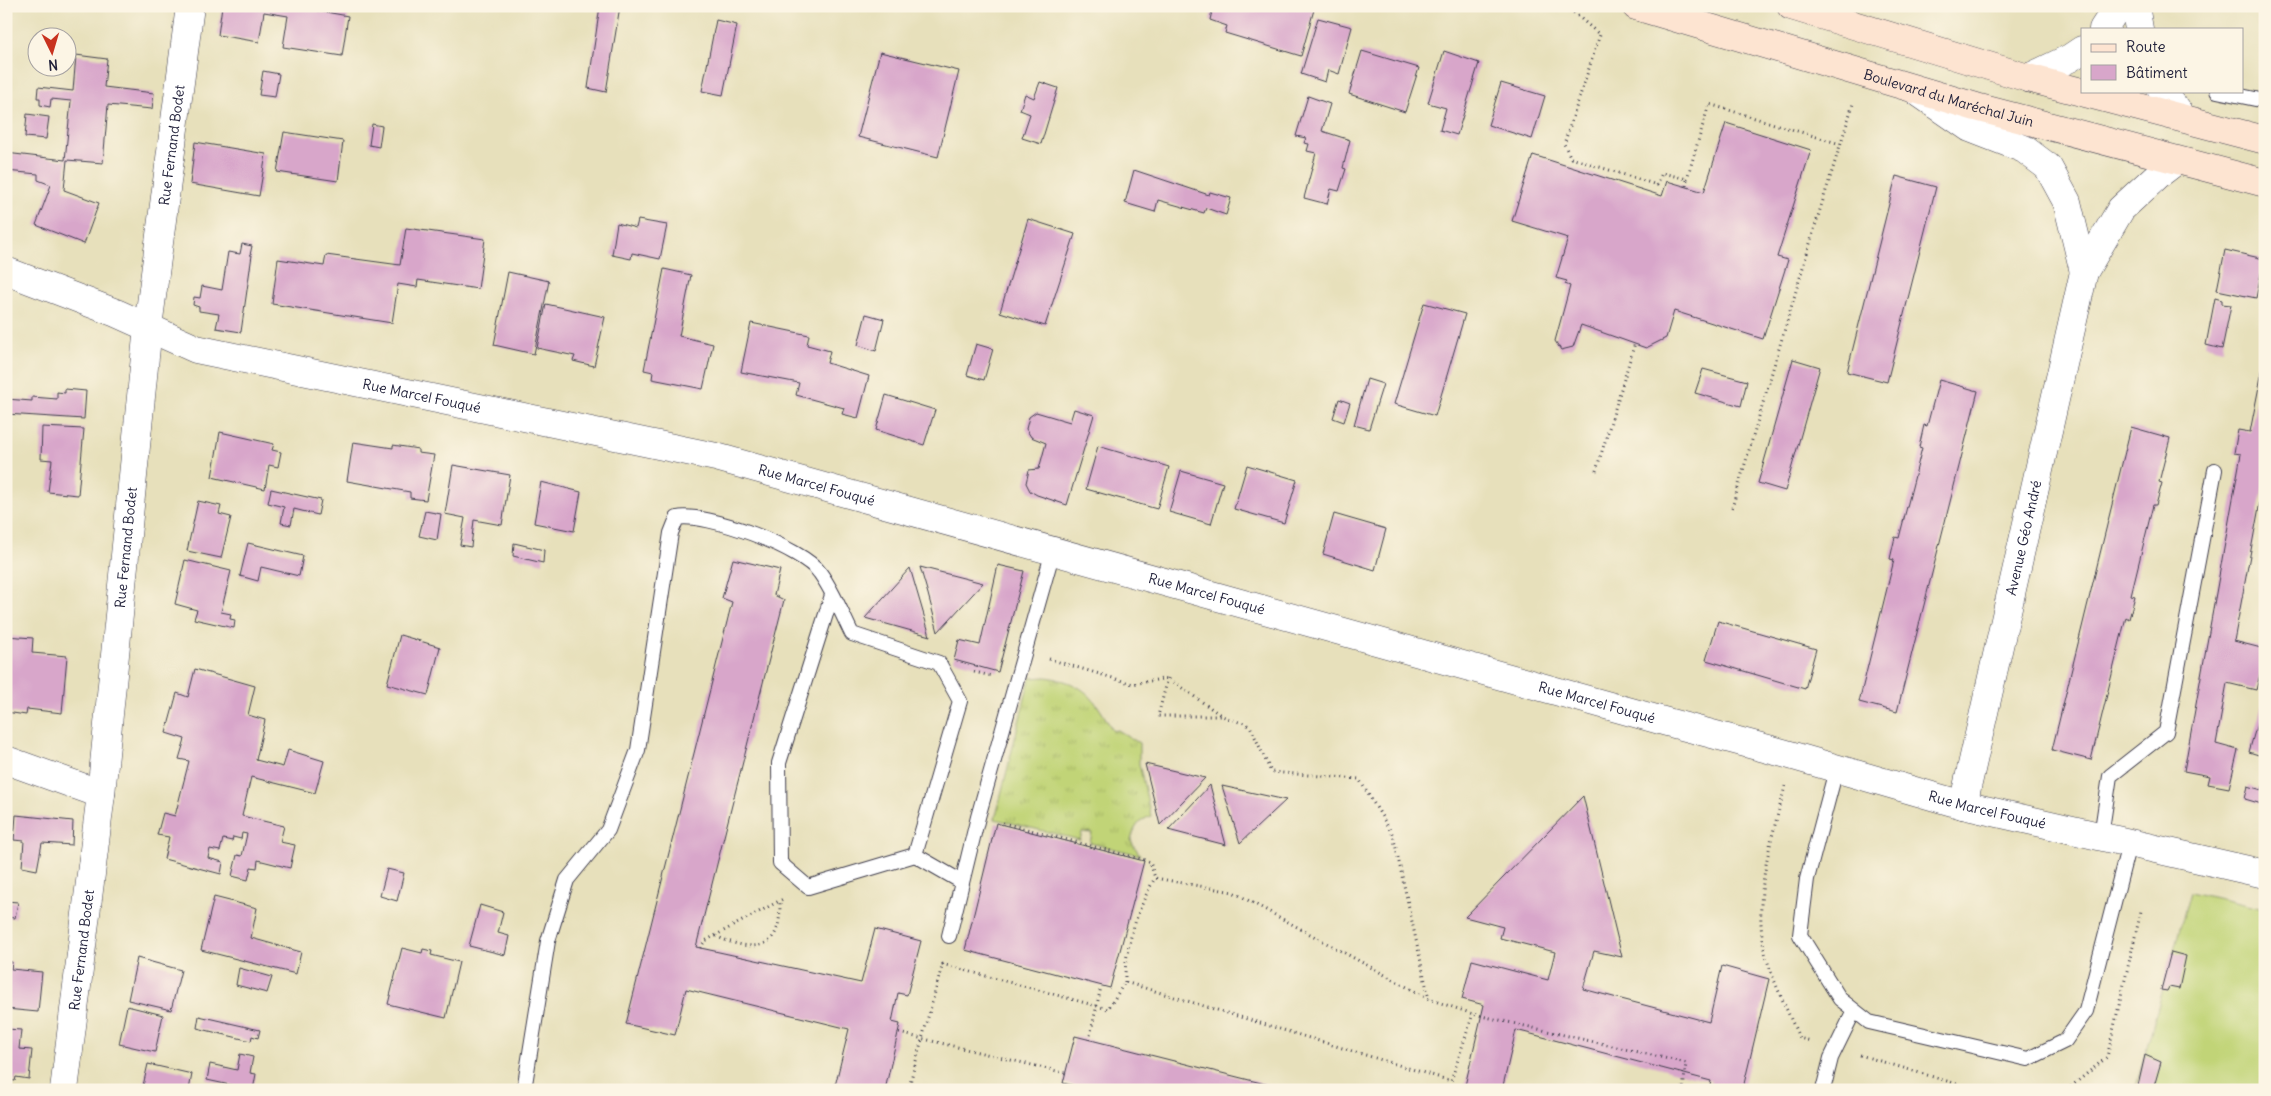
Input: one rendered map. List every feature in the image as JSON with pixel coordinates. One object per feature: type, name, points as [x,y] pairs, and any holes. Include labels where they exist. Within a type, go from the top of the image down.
[{"type":"main road","name":"Boulevard du Maréchal Juin","points":[[1636,6],[2047,127],[2265,183]]},
{"type":"main road","points":[[1792,6],[2028,78],[2081,91]]},
{"type":"main road","points":[[2083,92],[2265,140]]},
{"type":"street","name":"Rue Fernand Bodet","points":[[64,1090],[101,794],[148,327],[190,6]]},
{"type":"street","points":[[2105,28],[2118,6]]},
{"type":"street","points":[[2028,78],[2081,51]]},
{"type":"street","name":"Avenue Géo André","points":[[1914,89],[1970,128],[2024,149],[2048,167],[2067,202],[2084,272]]},
{"type":"street","points":[[2163,92],[2182,117]]},
{"type":"street","name":"Avenue Géo André","points":[[1963,805],[2084,272],[2121,209],[2158,174],[2176,161]]},
{"type":"street","name":"Rue Marcel Fouqué","points":[[6,271],[148,327],[196,349],[716,457],[1784,753],[1836,770],[1963,805],[2265,874]]},
{"type":"street","points":[[6,760],[101,794]]},
{"type":"lane","points":[[2222,92],[2265,101]]},
{"type":"lane","points":[[2102,836],[2110,776],[2166,732],[2215,470]]},
{"type":"lane","points":[[524,1090],[548,941],[567,880],[608,830],[638,750],[670,533],[677,518],[687,516],[742,529],[792,550],[820,572],[852,634],[939,663],[960,701],[915,856]]},
{"type":"lane","points":[[949,936],[978,817],[1053,551]]},
{"type":"lane","points":[[832,595],[779,763],[780,863],[808,887],[915,856],[962,882]]},
{"type":"lane","points":[[1836,770],[1806,879],[1800,935],[1840,1000],[1869,1022],[2028,1059],[2065,1040],[2086,1011],[2129,844]]},
{"type":"lane","points":[[1823,1090],[1831,1058],[1854,1011]]},
{"type":"path","points":[[1566,6],[1600,35],[1564,144],[1571,158],[1657,185],[1662,173],[1687,179]]},
{"type":"path","points":[[1732,508],[1840,144],[1863,74]]},
{"type":"path","points":[[1686,187],[1709,104],[1840,144]]},
{"type":"path","points":[[1596,471],[1635,343]]},
{"type":"path","points":[[1025,652],[1134,684],[1168,678],[1222,716],[1250,726],[1271,772],[1358,780],[1393,836],[1429,999]]},
{"type":"path","points":[[939,663],[1017,682]]},
{"type":"path","points":[[1168,678],[1158,716],[1222,716]]},
{"type":"path","points":[[942,964],[1108,1009],[1125,982],[1124,967],[1142,901],[1155,878],[1150,862],[978,817]]},
{"type":"path","points":[[1155,878],[1233,892],[1429,999],[1473,1014],[1686,1063],[1683,1090]]},
{"type":"path","points":[[700,948],[705,941],[808,887]]},
{"type":"path","points":[[716,936],[732,944],[758,945],[771,939],[779,922],[780,900]]},
{"type":"path","points":[[908,1090],[939,979]]},
{"type":"path","points":[[1125,982],[1451,1081],[1473,1014]]},
{"type":"path","points":[[1089,1040],[1101,987]]},
{"type":"path","points":[[899,1033],[1065,1072]]},
{"type":"green space","points":[[1046,677],[1071,683],[1080,688],[1094,701],[1113,731],[1118,730],[1139,743],[1139,764],[1151,816],[1140,822],[1132,836],[1131,841],[1140,855],[1090,843],[1092,833],[1082,832],[1080,840],[995,819],[1030,678]]},
{"type":"green space","points":[[2190,892],[2265,909],[2265,1090],[2135,1090]]},
{"type":"building","points":[[222,6],[303,6],[303,8],[348,16],[342,56],[283,47],[288,16],[264,12],[259,42],[218,35]]},
{"type":"building","points":[[600,6],[620,6],[606,92],[588,88]]},
{"type":"building","points":[[1198,6],[1315,6],[1301,56],[1225,33],[1227,26],[1210,20],[1212,11]]},
{"type":"building","points":[[1318,18],[1352,27],[1339,74],[1328,70],[1325,82],[1301,74]]},
{"type":"building","points":[[716,20],[737,25],[723,95],[702,91]]},
{"type":"building","points":[[1362,51],[1419,68],[1405,112],[1349,94]]},
{"type":"building","points":[[1444,51],[1479,63],[1457,135],[1440,130],[1446,108],[1428,103]]},
{"type":"building","points":[[880,52],[959,71],[938,157],[858,137]]},
{"type":"building","points":[[78,55],[107,59],[104,87],[154,93],[152,109],[108,105],[103,163],[67,160],[64,190],[99,203],[84,244],[36,225],[51,185],[38,180],[38,174],[6,171],[6,153],[65,160],[71,101],[51,99],[50,107],[40,105],[40,98],[37,98],[38,87],[73,91],[74,78],[78,78]]},
{"type":"building","points":[[263,71],[279,74],[275,97],[259,95]]},
{"type":"building","points":[[1040,82],[1058,88],[1041,144],[1022,138],[1030,114],[1020,110],[1025,94],[1034,98]]},
{"type":"building","points":[[1501,83],[1545,96],[1532,139],[1488,125]]},
{"type":"building","points":[[1308,96],[1330,104],[1322,131],[1350,140],[1343,168],[1346,169],[1339,191],[1331,189],[1327,204],[1304,198],[1316,153],[1307,151],[1309,144],[1304,143],[1306,138],[1296,136]]},
{"type":"building","points":[[27,114],[49,117],[46,139],[25,137]]},
{"type":"building","points":[[1726,123],[1811,150],[1777,257],[1788,260],[1763,339],[1674,311],[1666,338],[1646,348],[1581,325],[1573,347],[1561,350],[1555,341],[1570,286],[1565,284],[1567,281],[1556,278],[1568,238],[1512,221],[1533,155],[1662,196],[1667,181],[1704,192]]},
{"type":"building","points":[[372,124],[382,126],[379,147],[369,145]]},
{"type":"building","points":[[284,132],[343,141],[338,181],[277,172]]},
{"type":"building","points":[[195,142],[266,154],[259,196],[190,184]]},
{"type":"building","points":[[1134,170],[1209,195],[1210,192],[1231,198],[1226,215],[1206,208],[1204,213],[1158,200],[1155,212],[1125,203]]},
{"type":"building","points":[[1896,176],[1936,187],[1887,382],[1847,372]]},
{"type":"building","points":[[1028,219],[1075,234],[1045,326],[1000,312]]},
{"type":"building","points":[[638,220],[667,225],[660,259],[632,253],[631,259],[612,255],[617,223],[636,228]]},
{"type":"building","points":[[406,228],[485,239],[478,289],[418,280],[417,287],[398,284],[392,323],[272,304],[278,259],[324,266],[326,255],[400,265]]},
{"type":"building","points":[[242,244],[252,246],[250,255],[252,255],[241,332],[216,328],[219,314],[199,311],[199,307],[193,305],[194,297],[200,298],[202,286],[222,290],[228,252],[240,254]]},
{"type":"building","points":[[2225,250],[2264,259],[2256,298],[2217,290]]},
{"type":"building","points":[[664,269],[691,275],[679,336],[713,344],[703,389],[652,379],[653,372],[644,370]]},
{"type":"building","points":[[508,272],[549,281],[534,354],[494,345]]},
{"type":"building","points":[[2215,298],[2222,300],[2222,304],[2231,305],[2222,349],[2206,345]]},
{"type":"building","points":[[1424,303],[1465,314],[1435,416],[1394,404]]},
{"type":"building","points":[[546,304],[605,317],[594,366],[573,361],[575,356],[537,348]]},
{"type":"building","points":[[866,314],[884,319],[876,351],[858,345]]},
{"type":"building","points":[[751,323],[809,335],[807,345],[830,351],[827,363],[869,376],[858,418],[842,414],[844,408],[796,395],[799,383],[741,372]]},
{"type":"building","points":[[976,344],[993,349],[984,380],[967,375]]},
{"type":"building","points":[[1793,359],[1820,367],[1785,491],[1758,483]]},
{"type":"building","points":[[2264,361],[2265,475],[2234,641],[2265,649],[2265,655],[2256,690],[2227,683],[2216,744],[2238,750],[2229,788],[2208,784],[2210,776],[2184,771],[2241,454],[2234,453],[2238,430],[2250,432]]},
{"type":"building","points":[[1703,369],[1747,381],[1741,406],[1695,393]]},
{"type":"building","points":[[1367,379],[1383,384],[1369,429],[1354,425]]},
{"type":"building","points":[[1939,380],[1978,391],[1897,712],[1859,702],[1894,560],[1890,559],[1895,537],[1899,538],[1922,448],[1919,447],[1924,425],[1927,426]]},
{"type":"building","points":[[65,389],[86,391],[84,419],[6,414],[6,399],[32,401],[32,397],[57,399],[57,392],[65,393]]},
{"type":"building","points":[[886,395],[935,410],[924,445],[876,430]]},
{"type":"building","points":[[1339,399],[1350,403],[1344,422],[1333,418]]},
{"type":"building","points":[[1074,409],[1094,415],[1067,505],[1030,491],[1026,483],[1029,470],[1039,469],[1046,443],[1031,437],[1026,429],[1029,417],[1036,412],[1070,422]]},
{"type":"building","points":[[42,427],[84,429],[78,495],[48,492],[52,460],[41,459]]},
{"type":"building","points":[[2131,427],[2170,438],[2159,482],[2162,483],[2156,505],[2153,505],[2131,595],[2135,596],[2129,619],[2126,617],[2091,760],[2052,750]]},
{"type":"building","points":[[220,432],[274,444],[272,450],[281,452],[278,467],[269,465],[265,489],[212,477]]},
{"type":"building","points":[[353,442],[393,448],[393,445],[418,449],[418,453],[434,455],[426,500],[410,498],[410,492],[347,481]]},
{"type":"building","points":[[1098,446],[1169,467],[1157,509],[1086,489]]},
{"type":"building","points":[[453,465],[510,475],[502,525],[474,520],[471,547],[460,545],[465,518],[445,514]]},
{"type":"building","points":[[1247,465],[1297,480],[1284,523],[1234,509]]},
{"type":"building","points":[[1181,471],[1223,483],[1211,524],[1169,512]]},
{"type":"building","points":[[541,482],[581,492],[574,531],[534,523]]},
{"type":"building","points":[[271,489],[321,500],[318,515],[294,509],[291,525],[281,523],[284,507],[268,503]]},
{"type":"building","points":[[198,501],[221,506],[219,514],[231,517],[221,558],[187,551]]},
{"type":"building","points":[[425,511],[441,514],[437,540],[419,536]]},
{"type":"building","points":[[1334,514],[1386,529],[1375,570],[1323,554]]},
{"type":"building","points":[[248,543],[303,556],[299,576],[261,567],[258,581],[240,576]]},
{"type":"building","points":[[514,543],[544,550],[543,563],[513,556]]},
{"type":"building","points":[[733,559],[780,570],[774,595],[784,600],[696,947],[861,983],[875,929],[921,941],[907,995],[898,993],[892,1022],[900,1024],[885,1090],[834,1090],[849,1029],[686,989],[675,1035],[626,1024],[732,602],[722,598]]},
{"type":"building","points":[[185,560],[231,571],[221,612],[231,614],[230,619],[235,620],[234,628],[194,619],[197,610],[175,604]]},
{"type":"building","points":[[998,565],[1024,571],[998,672],[954,660],[959,640],[980,645]]},
{"type":"building","points":[[920,567],[983,583],[938,632],[928,594]]},
{"type":"building","points":[[910,568],[930,636],[865,618]]},
{"type":"building","points":[[1718,621],[1816,649],[1805,689],[1706,660]]},
{"type":"building","points":[[400,635],[440,647],[428,695],[387,684]]},
{"type":"building","points":[[6,636],[33,638],[32,653],[67,656],[62,713],[27,709],[26,715],[6,712]]},
{"type":"building","points":[[195,669],[255,686],[248,715],[265,720],[256,760],[283,767],[288,750],[324,761],[315,793],[251,777],[242,816],[284,826],[280,842],[295,845],[290,868],[258,860],[257,868],[251,867],[248,880],[232,876],[237,855],[242,856],[247,834],[242,833],[241,839],[233,837],[232,841],[223,839],[220,851],[210,849],[208,858],[223,862],[221,874],[164,859],[169,837],[157,835],[163,813],[175,816],[189,761],[179,759],[185,739],[166,733],[177,693],[188,697]]},
{"type":"building","points":[[2262,706],[2265,707],[2265,757],[2249,752]]},
{"type":"building","points":[[1145,764],[1205,778],[1160,825]]},
{"type":"building","points":[[2265,780],[2265,805],[2245,799],[2248,786],[2262,790]]},
{"type":"building","points":[[1210,785],[1226,845],[1168,830]]},
{"type":"building","points":[[1222,786],[1286,800],[1240,843]]},
{"type":"building","points":[[1583,796],[1622,957],[1594,951],[1583,989],[1709,1022],[1722,966],[1769,979],[1743,1088],[1748,1090],[1709,1090],[1711,1081],[1516,1030],[1502,1090],[1464,1090],[1484,1005],[1462,999],[1472,960],[1548,980],[1555,952],[1500,938],[1503,927],[1465,917]]},
{"type":"building","points":[[16,815],[73,821],[72,845],[42,843],[37,870],[22,867],[24,841],[14,840]]},
{"type":"building","points":[[996,823],[1144,861],[1110,988],[965,950]]},
{"type":"building","points":[[387,869],[404,873],[397,901],[380,896]]},
{"type":"building","points":[[214,897],[257,908],[251,938],[301,952],[296,974],[201,950]]},
{"type":"building","points":[[6,901],[18,902],[15,918],[6,917]]},
{"type":"building","points":[[480,905],[503,912],[498,933],[509,936],[505,955],[469,946]]},
{"type":"building","points":[[402,948],[422,953],[423,949],[432,951],[431,955],[459,962],[446,1018],[388,1004]]},
{"type":"building","points":[[2171,952],[2186,956],[2179,989],[2169,987],[2167,991],[2161,990]]},
{"type":"building","points":[[137,958],[181,970],[171,1010],[128,1000]]},
{"type":"building","points":[[6,961],[12,962],[11,969],[42,972],[38,1012],[6,1009]]},
{"type":"building","points":[[239,968],[272,977],[267,993],[236,985]]},
{"type":"building","points":[[127,1006],[163,1015],[155,1052],[119,1044]]},
{"type":"building","points":[[199,1016],[260,1030],[258,1038],[252,1036],[251,1041],[197,1028]]},
{"type":"building","points":[[6,1029],[21,1030],[19,1049],[32,1050],[29,1079],[16,1077],[15,1081],[6,1080]]},
{"type":"building","points":[[1075,1036],[1285,1090],[1091,1090],[1063,1083]]},
{"type":"building","points":[[240,1054],[253,1057],[250,1073],[256,1074],[253,1090],[207,1080],[210,1064],[237,1070]]},
{"type":"building","points":[[2145,1055],[2161,1062],[2153,1090],[2137,1090]]},
{"type":"building","points":[[148,1064],[192,1074],[189,1090],[142,1090]]}]
